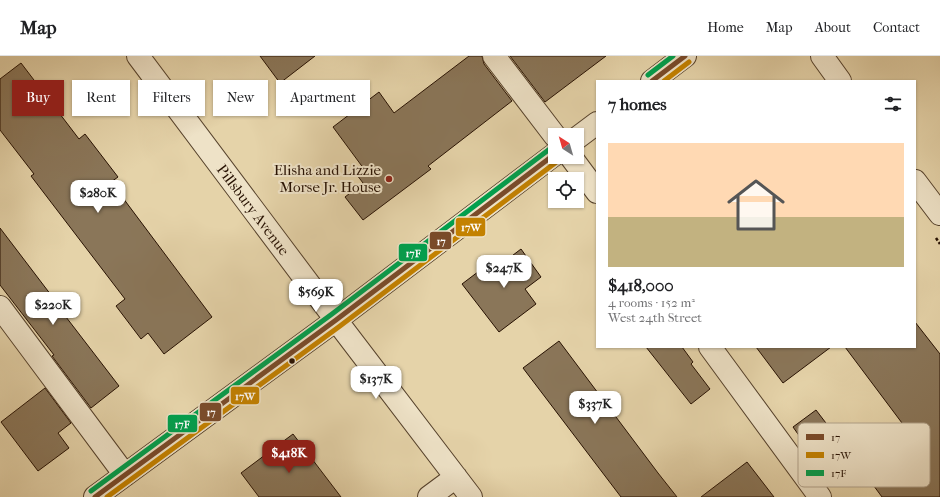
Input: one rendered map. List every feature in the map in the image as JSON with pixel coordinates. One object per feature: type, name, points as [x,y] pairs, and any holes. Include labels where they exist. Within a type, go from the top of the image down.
[{"type":"street","name":"Pillsbury Avenue","points":[[138,56],[471,497]]},
{"type":"street","points":[[494,56],[549,128]]},
{"type":"street","points":[[653,80],[685,56]]},
{"type":"street","points":[[822,56],[839,80]]},
{"type":"street","points":[[584,132],[596,123]]},
{"type":"street","points":[[95,497],[336,320],[548,159]]},
{"type":"street","points":[[576,164],[596,191]]},
{"type":"street","points":[[916,182],[940,214]]},
{"type":"street","points":[[0,308],[125,475]]},
{"type":"street","points":[[711,348],[798,467]]},
{"type":"street","points":[[429,497],[456,477]]},
{"type":"street","points":[[813,487],[820,497]]},
{"type":"building","points":[[260,56],[315,56],[284,80],[278,80]]},
{"type":"building","points":[[469,56],[482,56],[484,64],[512,101],[428,166],[431,169],[363,220],[345,197],[363,183],[357,175],[364,169],[333,127],[347,116],[370,116],[370,99],[379,92],[394,113]]},
{"type":"building","points":[[510,56],[606,56],[545,102]]},
{"type":"building","points":[[21,63],[34,80],[12,80],[12,116],[61,116],[79,139],[85,134],[118,177],[111,182],[212,317],[164,354],[148,333],[141,339],[116,306],[125,299],[31,176],[34,174],[0,130],[0,79]]},
{"type":"building","points":[[0,228],[119,386],[91,408],[52,356],[54,355],[0,285]]},
{"type":"building","points":[[521,249],[541,277],[525,289],[536,304],[499,332],[462,284],[499,256],[504,262]]},
{"type":"building","points":[[916,323],[940,354],[940,497],[882,497],[875,487],[930,487],[930,423],[902,423],[846,348],[916,348]]},
{"type":"building","points":[[559,341],[677,497],[621,497],[523,368]]},
{"type":"building","points":[[647,348],[683,348],[693,362],[691,364],[710,389],[691,404]]},
{"type":"building","points":[[757,348],[830,348],[783,383]]},
{"type":"building","points":[[45,388],[71,423],[58,433],[69,448],[38,471],[1,422]]},
{"type":"building","points":[[816,410],[826,423],[798,423]]},
{"type":"building","points":[[798,423],[798,434],[793,427]]},
{"type":"building","points":[[293,434],[341,497],[259,497],[241,473]]},
{"type":"building","points":[[747,462],[774,497],[701,497]]},
{"type":"transit line","name":"17F","points":[[648,75],[673,56]]},
{"type":"transit line","name":"17","points":[[653,80],[685,56]]},
{"type":"transit line","name":"17W","points":[[665,80],[689,62]]},
{"type":"transit line","name":"17F","points":[[91,491],[332,314],[548,150]]},
{"type":"transit line","name":"17","points":[[95,497],[336,320],[548,159]]},
{"type":"transit line","name":"17W","points":[[107,497],[340,326],[554,164]]},
{"type":"place","name":"Elisha and Lizzie Morse Jr. House","points":[[389,179]]}]
